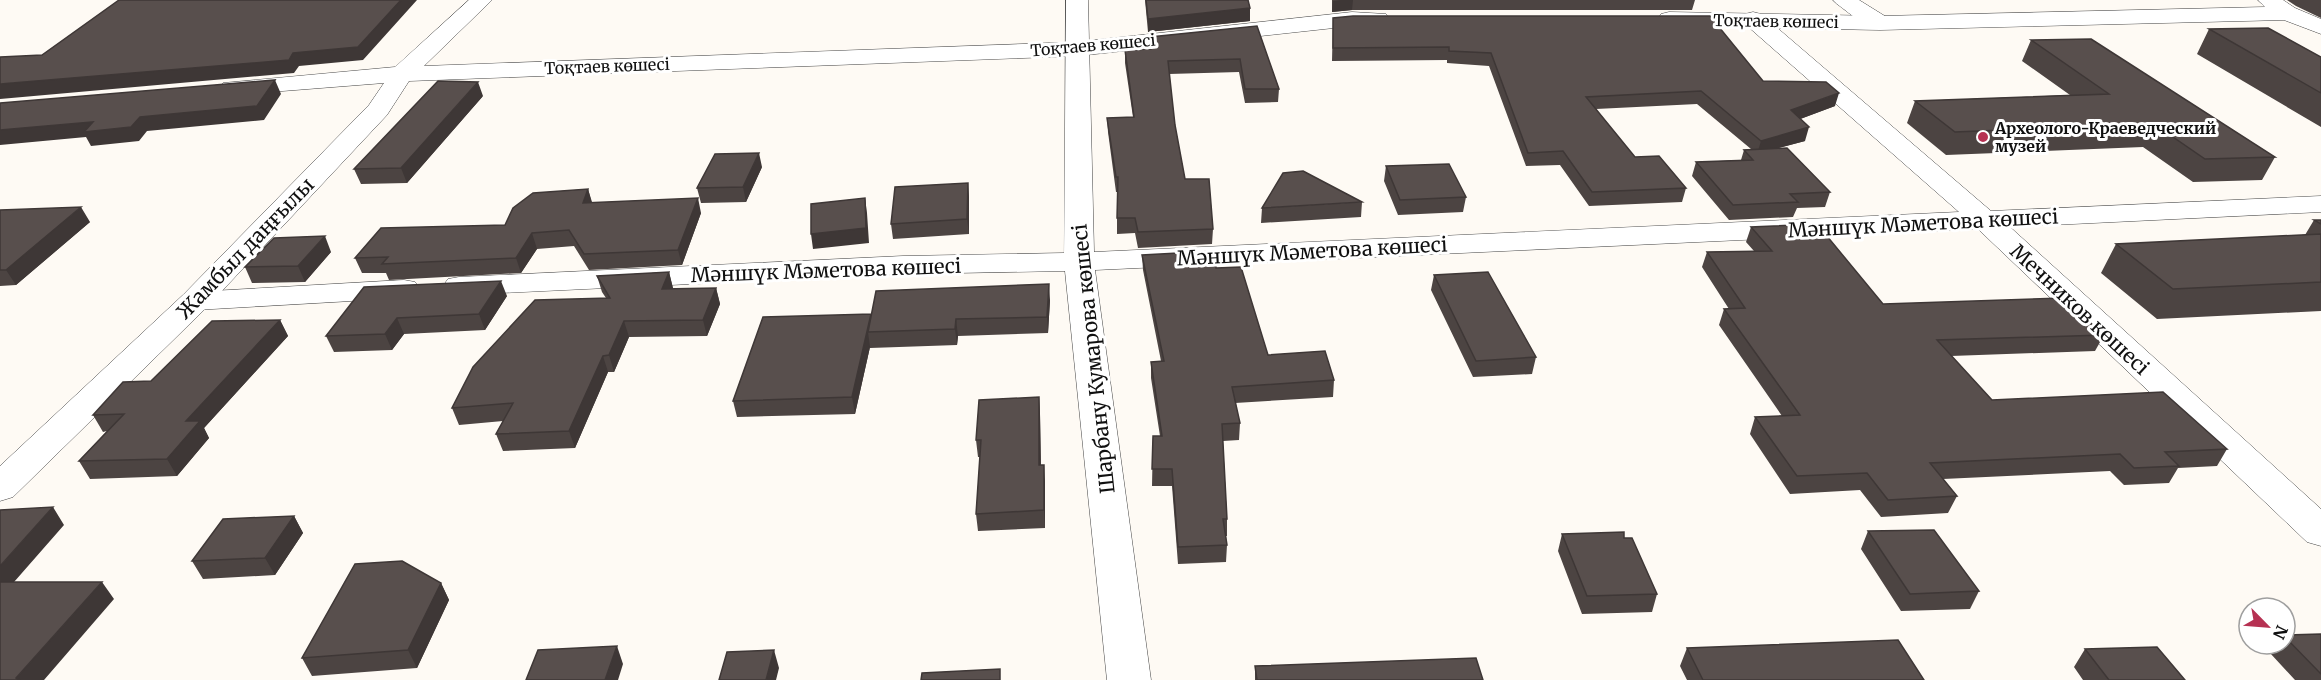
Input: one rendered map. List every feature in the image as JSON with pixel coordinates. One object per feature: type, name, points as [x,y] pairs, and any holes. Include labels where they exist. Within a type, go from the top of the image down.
[{"type":"street","name":"Жамбыл даңғылы","points":[[0,488],[195,301],[378,110],[402,74],[481,0]]},
{"type":"street","name":"Шарбану Кумарова көшесі","points":[[1077,0],[1079,262],[1130,680]]},
{"type":"street","points":[[1844,0],[1880,23]]},
{"type":"street","name":"Тоқтаев көшесі","points":[[1647,19],[1880,23],[2278,6],[2321,27]]},
{"type":"street","name":"Тоқтаев көшесі","points":[[213,90],[402,74],[1077,49],[1352,19],[1399,19]]},
{"type":"street","name":"Мечников көшесі","points":[[1753,20],[1985,220],[2321,532]]},
{"type":"street","name":"Мәншүк Мәметова көшесі","points":[[195,301],[891,265],[1079,262],[2321,204]]},
{"type":"building","points":[[119,0],[401,0],[358,47],[293,53],[289,60],[0,84],[0,57],[42,55]]},
{"type":"building","points":[[1146,0],[1248,0],[1250,8],[1148,19]]},
{"type":"building","points":[[1353,16],[1710,16],[1763,81],[1826,82],[1839,93],[1791,110],[1809,127],[1761,141],[1701,91],[1586,97],[1635,157],[1659,156],[1686,188],[1592,192],[1563,151],[1528,153],[1491,53],[1449,51],[1449,47],[1333,48],[1333,18]]},
{"type":"building","points":[[1257,26],[1279,89],[1245,89],[1240,59],[1168,61],[1175,125],[1185,179],[1209,179],[1213,229],[1138,232],[1135,218],[1117,218],[1118,177],[1116,177],[1107,118],[1134,117],[1125,50],[1151,49],[1150,37]]},
{"type":"building","points":[[2268,28],[2321,57],[2321,93],[2209,29]]},
{"type":"building","points":[[2091,39],[2275,157],[2205,159],[2154,124],[1955,132],[1915,101],[2109,94],[2031,40]]},
{"type":"building","points":[[275,80],[257,106],[140,117],[131,127],[84,132],[93,122],[0,130],[0,103]]},
{"type":"building","points":[[438,81],[478,82],[401,168],[354,169]]},
{"type":"building","points":[[1787,148],[1830,192],[1790,194],[1798,202],[1733,205],[1696,162],[1753,160],[1744,150]]},
{"type":"building","points":[[759,153],[743,187],[697,188],[715,154]]},
{"type":"building","points":[[1449,164],[1466,197],[1400,200],[1386,166]]},
{"type":"building","points":[[1303,171],[1362,202],[1262,208],[1283,173]]},
{"type":"building","points":[[968,183],[967,219],[891,224],[895,187]]},
{"type":"building","points":[[588,189],[583,203],[698,198],[678,250],[584,254],[569,230],[532,233],[516,258],[382,264],[388,257],[355,258],[381,228],[505,225],[513,208],[533,193]]},
{"type":"building","points":[[865,198],[866,228],[811,234],[811,204]]},
{"type":"building","points":[[81,207],[6,270],[0,270],[0,210]]},
{"type":"building","points":[[1817,224],[1883,304],[2063,298],[2104,335],[1937,340],[1992,400],[2163,392],[2227,449],[2165,452],[2179,466],[2134,468],[2120,454],[1930,463],[1957,496],[1888,500],[1867,473],[1797,476],[1755,417],[1800,415],[1724,309],[1745,308],[1707,252],[1772,251],[1751,227]]},
{"type":"building","points":[[2321,234],[2321,282],[2173,289],[2116,244]]},
{"type":"building","points":[[325,236],[298,266],[245,267],[274,238]]},
{"type":"building","points":[[1215,251],[1216,268],[1241,267],[1268,355],[1325,351],[1334,380],[1232,387],[1240,423],[1222,424],[1227,519],[1223,519],[1227,545],[1178,547],[1172,469],[1152,469],[1153,436],[1162,436],[1151,362],[1164,361],[1142,255]]},
{"type":"building","points":[[669,272],[662,289],[716,288],[703,320],[624,321],[609,355],[603,356],[569,431],[496,434],[513,403],[452,408],[473,367],[535,300],[610,298],[597,276]]},
{"type":"building","points":[[1488,272],[1536,357],[1476,361],[1434,275]]},
{"type":"building","points":[[501,281],[479,314],[397,318],[385,334],[326,336],[364,287]]},
{"type":"building","points":[[1049,284],[1047,317],[956,319],[955,329],[868,332],[876,291]]},
{"type":"building","points":[[871,314],[852,397],[733,401],[763,317]]},
{"type":"building","points":[[280,320],[186,421],[200,421],[167,459],[79,461],[124,414],[93,415],[123,382],[151,381],[212,321]]},
{"type":"building","points":[[1039,397],[1039,465],[1044,465],[1044,510],[976,514],[981,440],[976,440],[979,400]]},
{"type":"building","points":[[53,507],[0,566],[0,510]]},
{"type":"building","points":[[294,516],[265,558],[192,561],[223,519]]},
{"type":"building","points":[[1934,530],[1979,591],[1910,594],[1868,531]]},
{"type":"building","points":[[1624,532],[1624,538],[1632,538],[1657,594],[1587,596],[1562,534]]},
{"type":"building","points":[[402,561],[441,583],[408,650],[302,658],[355,564]]},
{"type":"building","points":[[0,582],[102,582],[16,678],[20,680],[0,680]]},
{"type":"building","points":[[2321,634],[2321,674],[2297,649],[2297,635]]},
{"type":"building","points":[[1898,640],[1924,680],[1703,680],[1687,648]]},
{"type":"building","points":[[617,646],[605,680],[526,680],[538,650]]},
{"type":"building","points":[[2157,647],[2185,680],[2109,680],[2085,649]]},
{"type":"building","points":[[774,650],[766,680],[719,680],[727,652]]},
{"type":"building","points":[[1476,658],[1483,680],[1257,680],[1255,666]]},
{"type":"building","points":[[1000,669],[1000,680],[921,680],[922,673]]},
{"type":"place","name":"Археолого-Краеведческий музей","points":[[1983,137]]}]
